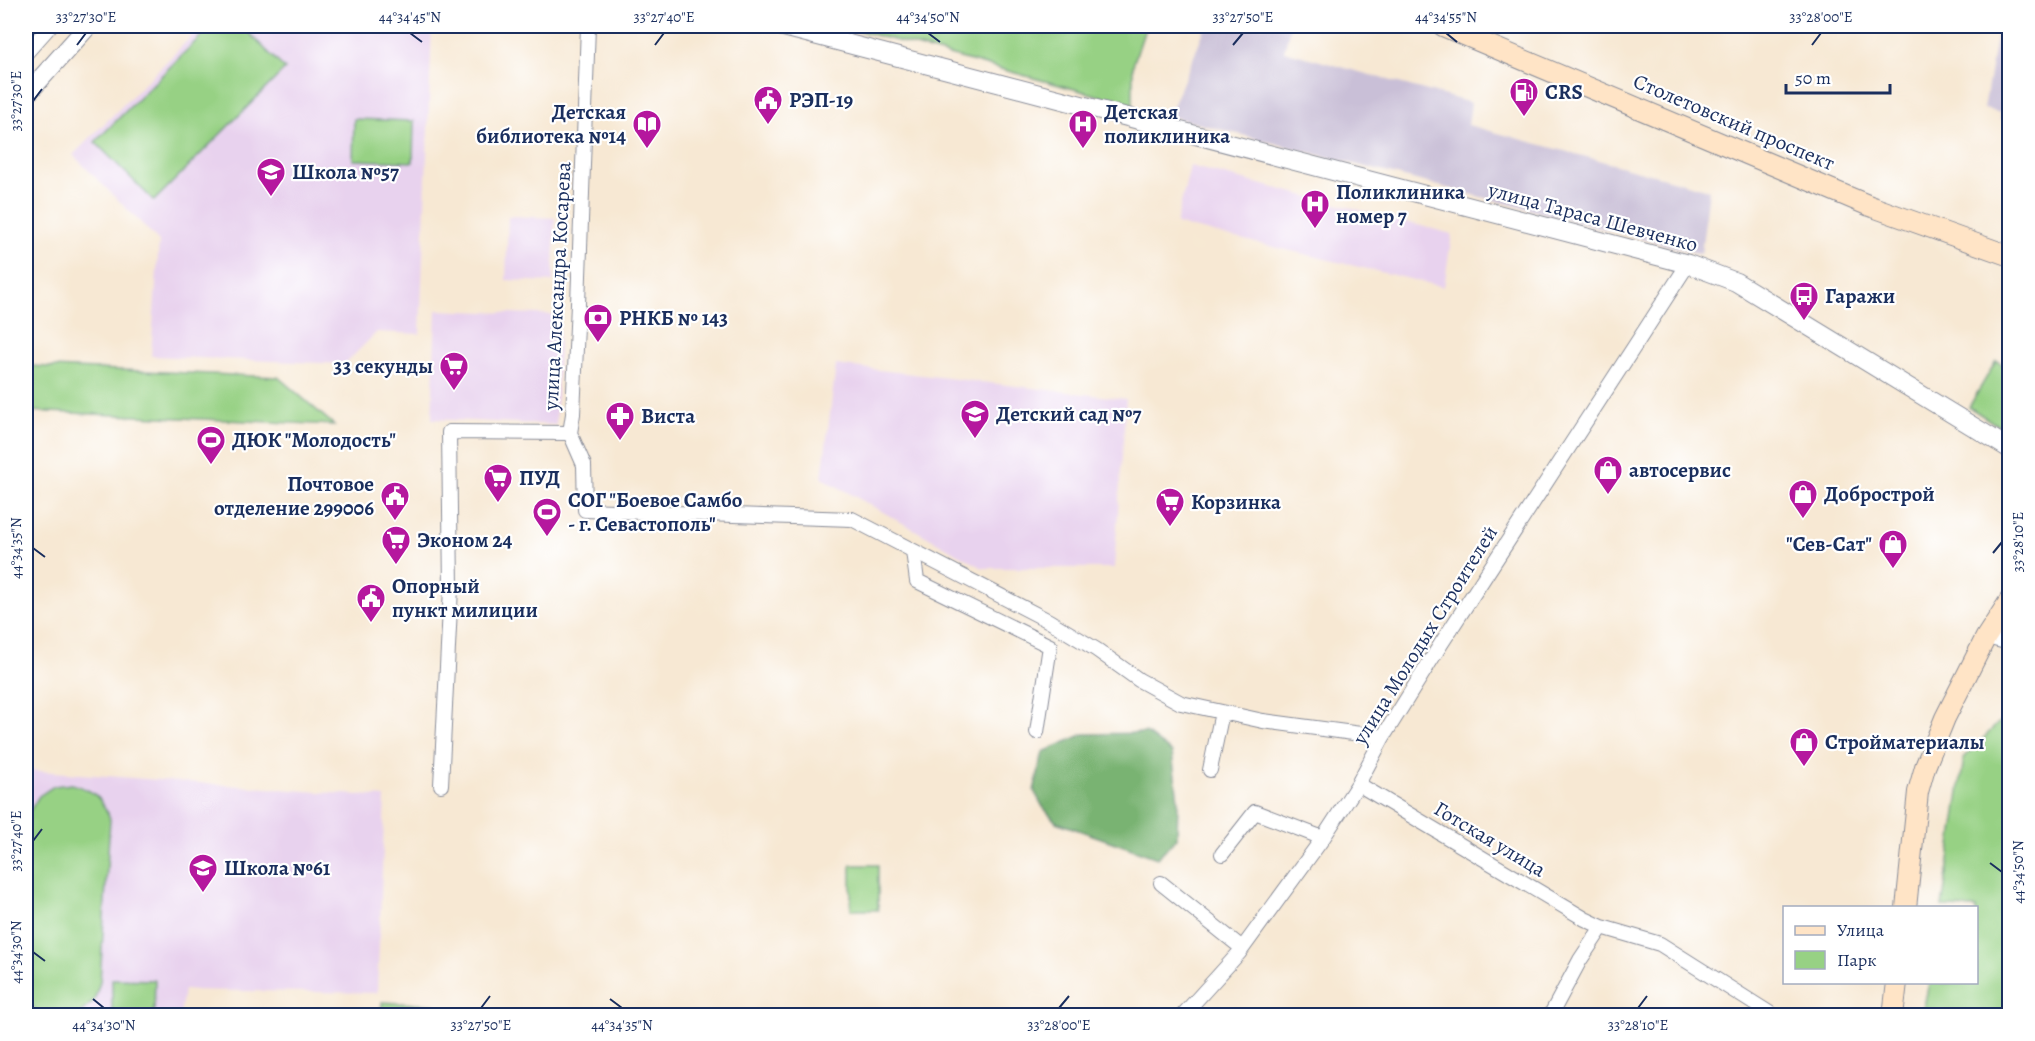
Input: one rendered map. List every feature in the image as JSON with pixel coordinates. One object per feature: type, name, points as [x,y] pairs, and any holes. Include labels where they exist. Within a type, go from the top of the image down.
[{"type":"main road","name":"Столетовский проспект","points":[[1443,26],[1870,206],[2010,256]]},
{"type":"main road","points":[[1906,906],[1918,792],[1925,767],[1945,718],[1986,637],[2010,600]]},
{"type":"main road","points":[[1893,1016],[1897,984]]},
{"type":"street","points":[[26,53],[50,26]]},
{"type":"street","points":[[26,96],[88,26]]},
{"type":"street","name":"улица Александра Косарева","points":[[441,785],[451,588],[449,432],[570,433],[578,315],[588,26]]},
{"type":"street","name":"улица Тараса Шевченко","points":[[780,26],[1688,264],[1736,282],[2010,449]]},
{"type":"street","name":"улица Молодых Строителей","points":[[1182,1016],[1242,948],[1323,838],[1358,784],[1383,737],[1688,264]]},
{"type":"street","points":[[570,433],[584,465],[585,510],[852,519],[1049,621],[1097,650],[1139,680],[1181,703],[1263,722],[1383,737]]},
{"type":"street","points":[[913,550],[917,581],[1050,646],[1037,732]]},
{"type":"street","points":[[1986,637],[2010,643]]},
{"type":"street","points":[[1210,771],[1222,712]]},
{"type":"street","name":"Готская улица","points":[[1358,784],[1544,896],[1602,927],[1660,944],[1774,1016]]},
{"type":"street","points":[[1222,854],[1255,812],[1323,838]]},
{"type":"street","points":[[1161,883],[1242,948]]},
{"type":"street","points":[[1550,1016],[1580,960],[1602,927]]},
{"type":"shaded area","name":"Школа №57","points":[[202,26],[432,26],[420,334],[377,332],[345,364],[151,356],[159,241],[73,155]]},
{"type":"shaded area","points":[[1206,26],[1287,26],[1290,27],[1284,51],[1471,103],[1468,125],[1709,190],[1701,254],[1169,116]]},
{"type":"shaded area","points":[[1998,26],[2009,26],[2009,123],[2000,120],[2001,113],[1984,109]]},
{"type":"shaded area","name":"Поликлиника номер 7","points":[[1190,166],[1452,234],[1444,287],[1176,224]]},
{"type":"shaded area","points":[[508,216],[555,218],[553,282],[506,280]]},
{"type":"shaded area","points":[[436,310],[560,315],[556,425],[432,419]]},
{"type":"shaded area","name":"Детский сад №7","points":[[836,365],[1126,399],[1114,568],[983,568],[822,478]]},
{"type":"shaded area","name":"Школа №61","points":[[26,770],[385,797],[377,993],[184,990],[180,1015],[26,1015]]},
{"type":"green space","points":[[211,26],[242,26],[285,69],[154,201],[95,142]]},
{"type":"green space","points":[[842,26],[1146,26],[1133,65],[1133,105]]},
{"type":"green space","points":[[354,119],[414,121],[413,162],[353,160]]},
{"type":"green space","points":[[1996,361],[2009,368],[2009,433],[1969,407]]},
{"type":"green space","points":[[29,366],[278,377],[334,425],[27,411]]},
{"type":"green space","points":[[2009,712],[2009,1015],[1922,1015],[1929,984],[1978,984],[1978,906],[1942,906],[1964,758]]},
{"type":"green space","points":[[1146,733],[1172,753],[1178,800],[1177,838],[1157,858],[1056,822],[1043,807],[1034,791],[1043,752],[1084,734]]},
{"type":"green space","points":[[72,784],[92,792],[104,805],[110,819],[100,982],[94,1001],[79,1014],[47,1015],[40,1014],[26,1000],[26,878],[29,812],[39,796],[54,786]]},
{"type":"green space","points":[[851,865],[878,865],[878,910],[851,910]]},
{"type":"green space","points":[[112,979],[155,980],[154,1015],[112,1015]]},
{"type":"green space","points":[[382,1002],[434,1005],[433,1015],[381,1015]]},
{"type":"place","name":"CRS","points":[[1524,118]]},
{"type":"place","name":"РЭП-19","points":[[768,126]]},
{"type":"place","name":"Детская библиотека №14","points":[[647,150]]},
{"type":"place","name":"Детская поликлиника","points":[[1083,150]]},
{"type":"place","name":"Школа №57","points":[[271,198]]},
{"type":"place","name":"Поликлиника номер 7","points":[[1315,230]]},
{"type":"place","name":"Гаражи","points":[[1804,322]]},
{"type":"place","name":"РНКБ № 143","points":[[598,344]]},
{"type":"place","name":"33 секунды","points":[[454,392]]},
{"type":"place","name":"Детский сад №7","points":[[975,440]]},
{"type":"place","name":"Виста","points":[[620,442]]},
{"type":"place","name":"ДЮК \"Молодость\"","points":[[211,466]]},
{"type":"place","name":"автосервис","points":[[1608,496]]},
{"type":"place","name":"ПУД","points":[[498,504]]},
{"type":"place","name":"Добрострой","points":[[1803,520]]},
{"type":"place","name":"Почтовое отделение 299006","points":[[395,522]]},
{"type":"place","name":"Корзинка","points":[[1170,528]]},
{"type":"place","name":"СОГ \"Боевое Самбо - г. Севастополь\"","points":[[547,538]]},
{"type":"place","name":"Эконом 24","points":[[396,566]]},
{"type":"place","name":"\"Сев-Сат\"","points":[[1893,570]]},
{"type":"place","name":"Опорный пункт милиции","points":[[371,624]]},
{"type":"place","name":"Стройматериалы","points":[[1804,768]]},
{"type":"place","name":"Школа №61","points":[[203,894]]}]
